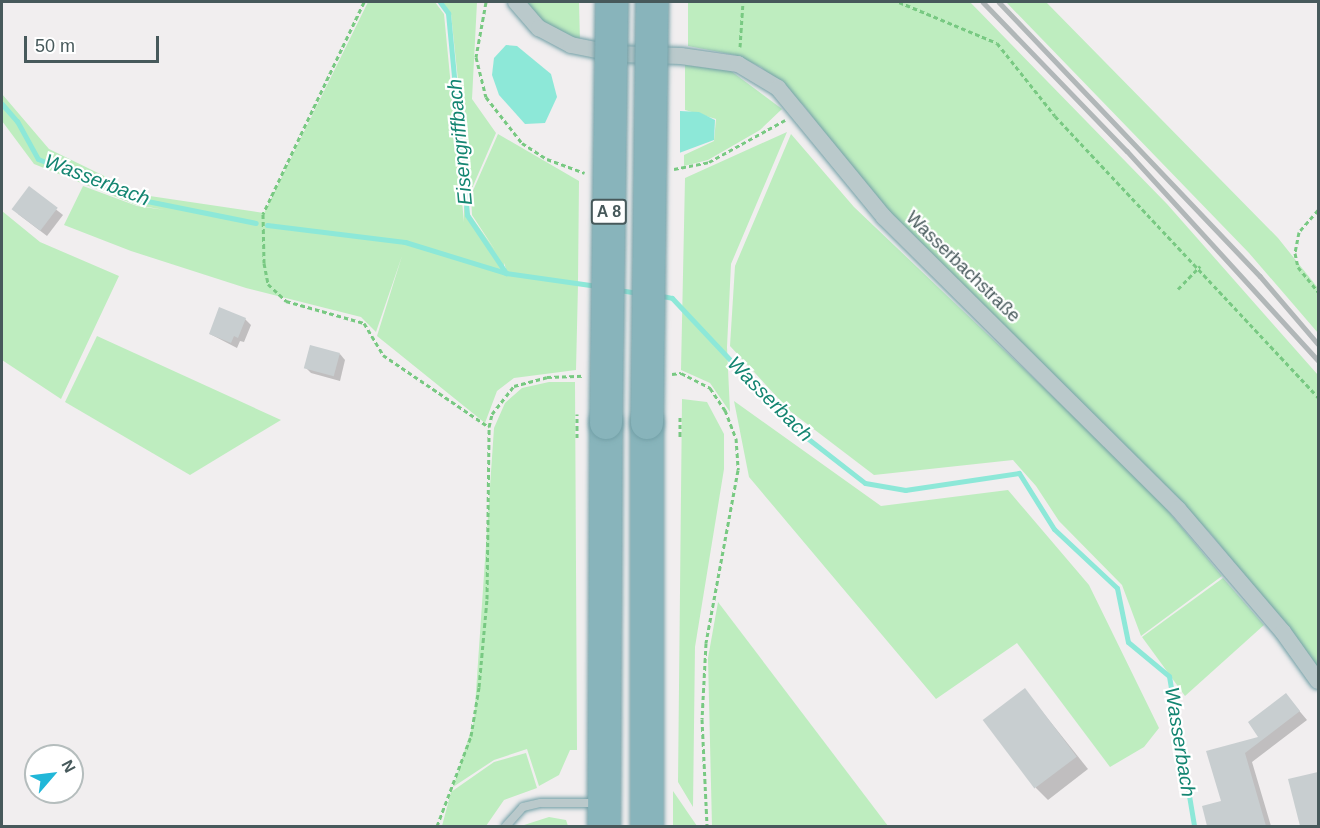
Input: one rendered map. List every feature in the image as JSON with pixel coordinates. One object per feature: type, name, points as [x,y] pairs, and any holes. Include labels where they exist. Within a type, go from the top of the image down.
[{"type":"highway","name":"A 8","points":[[604,815],[606,423],[612,2]]},
{"type":"highway","name":"A 8","points":[[647,826],[647,423],[652,2]]},
{"type":"street","name":"Wasserbachstraße","points":[[516,2],[539,28],[571,45],[616,54],[681,56],[738,64],[778,88],[884,218],[1139,468],[1236,575],[1318,681]]},
{"type":"lane","points":[[506,826],[523,807],[542,803],[604,815]]},
{"type":"path","points":[[364,2],[263,214],[264,263],[268,284],[286,301],[364,323],[383,355],[489,427]]},
{"type":"path","points":[[738,64],[742,2]]},
{"type":"path","points":[[899,2],[998,43],[1055,116],[1200,266],[1318,397]]},
{"type":"path","points":[[1318,210],[1299,232],[1296,253],[1298,267],[1318,292]]},
{"type":"path","points":[[1178,289],[1200,266]]},
{"type":"path","points":[[577,414],[577,438]]},
{"type":"path","points":[[680,417],[680,439]]},
{"type":"path","points":[[437,826],[471,736]]},
{"type":"shaded area","points":[[368,2],[435,2],[444,14],[464,222],[464,206],[495,250],[472,215],[471,195],[498,134],[579,181],[578,282],[507,272],[504,263],[504,273],[578,285],[576,370],[514,378],[497,391],[485,423],[377,336],[402,256],[376,332],[361,317],[246,288],[131,251],[64,225],[83,186],[137,206],[165,210],[136,205],[34,164],[2,121],[2,94],[49,149],[143,195],[264,213]]},
{"type":"shaded area","points":[[443,2],[477,2],[472,99],[496,133],[470,193],[451,14]]},
{"type":"shaded area","points":[[522,2],[579,2],[580,42],[547,28]]},
{"type":"shaded area","points":[[688,2],[970,2],[1167,204],[1318,375],[1318,668],[1211,534],[909,234],[856,177],[805,107],[761,67],[735,55],[688,46]]},
{"type":"shaded area","points":[[1006,2],[1046,2],[1278,238],[1318,288],[1318,333],[1249,253]]},
{"type":"shaded area","points":[[506,45],[517,46],[551,74],[557,97],[545,123],[525,124],[499,95],[492,75],[494,58]]},
{"type":"shaded area","points":[[685,65],[731,71],[782,109],[760,130],[708,160],[684,166],[684,155],[714,141],[716,119],[685,110]]},
{"type":"shaded area","points":[[680,111],[699,112],[715,120],[714,140],[663,159]]},
{"type":"shaded area","points":[[787,132],[731,264],[727,347],[730,412],[710,383],[681,370],[685,178]]},
{"type":"shaded area","points":[[791,134],[854,207],[1149,488],[1222,576],[1141,636],[1122,585],[1059,521],[1036,486],[1013,460],[874,475],[790,411],[730,346],[735,266]]},
{"type":"shaded area","points":[[2,211],[40,242],[119,276],[61,399],[2,360]]},
{"type":"shaded area","points":[[97,336],[281,420],[190,475],[65,402]]},
{"type":"shaded area","points":[[549,382],[575,382],[577,750],[570,750],[559,775],[539,786],[527,749],[494,760],[453,787],[474,721],[494,428],[505,403],[522,388]]},
{"type":"shaded area","points":[[682,399],[707,402],[724,434],[724,469],[695,647],[693,807],[678,782]]},
{"type":"shaded area","points":[[734,401],[881,506],[1008,490],[1089,585],[1159,728],[1144,747],[1110,767],[1017,643],[936,699],[749,477]]},
{"type":"shaded area","points":[[1223,578],[1264,625],[1185,696],[1142,637]]},
{"type":"shaded area","points":[[718,602],[888,826],[712,826],[708,658]]},
{"type":"shaded area","points":[[526,753],[537,788],[504,800],[486,826],[442,826],[451,792],[494,762]]},
{"type":"shaded area","points":[[673,791],[697,826],[673,826]]},
{"type":"shaded area","points":[[549,817],[566,820],[568,826],[521,826]]},
{"type":"pier","points":[[680,108],[680,157],[645,161],[632,150],[635,123],[655,111]]},
{"type":"building","points":[[29,186],[58,208],[40,231],[12,209]]},
{"type":"building","points":[[219,307],[246,318],[238,338],[234,336],[231,343],[209,334]]},
{"type":"building","points":[[310,345],[340,353],[334,376],[304,368]]},
{"type":"building","points":[[1025,688],[1077,757],[1034,789],[983,720]]},
{"type":"building","points":[[1286,693],[1300,711],[1245,753],[1266,826],[1207,826],[1202,806],[1221,801],[1206,751],[1258,737],[1248,722]]},
{"type":"building","points":[[1318,772],[1318,826],[1300,826],[1288,779]]},
{"type":"waterway","name":"Eisengriffbach","points":[[440,2],[448,13],[467,215],[506,273]]},
{"type":"waterway","name":"Wasserbach","points":[[2,104],[17,121],[38,159],[142,200],[256,223]]},
{"type":"waterway","name":"Wasserbach","points":[[267,225],[405,242],[506,273],[597,286]]},
{"type":"waterway","name":"Wasserbach","points":[[619,290],[639,293]]},
{"type":"waterway","name":"Wasserbach","points":[[657,295],[672,298],[793,427],[865,483],[905,490],[1019,473],[1054,529],[1117,588],[1128,642],[1169,676],[1194,826]]},
{"type":"railway","points":[[983,2],[1127,151],[1318,360]]},
{"type":"railway","points":[[999,2],[1260,276],[1318,344]]}]
